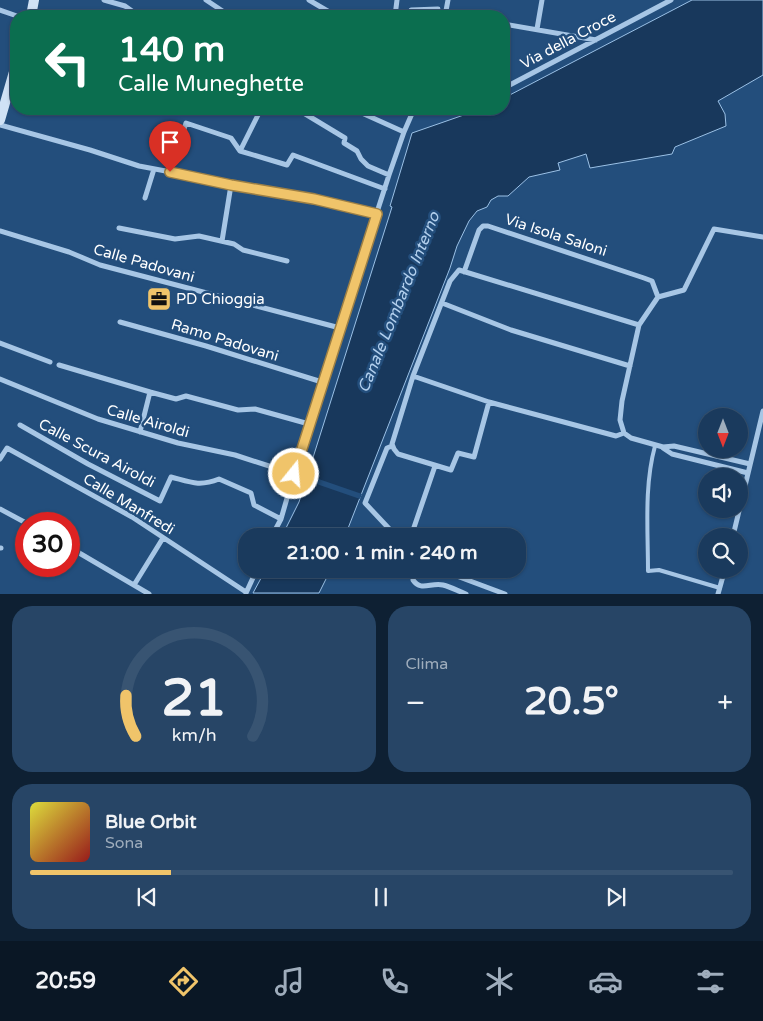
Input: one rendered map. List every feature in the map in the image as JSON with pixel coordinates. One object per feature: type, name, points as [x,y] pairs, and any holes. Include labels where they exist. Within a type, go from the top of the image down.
[{"type":"street","points":[[104,0],[125,6],[130,10]]},
{"type":"street","points":[[206,0],[221,10]]},
{"type":"street","points":[[309,0],[326,10]]},
{"type":"street","points":[[537,29],[542,0]]},
{"type":"street","name":"Via della Croce","points":[[510,85],[671,0]]},
{"type":"street","points":[[412,10],[436,9]]},
{"type":"street","points":[[510,25],[596,40]]},
{"type":"street","points":[[0,120],[10,86]]},
{"type":"street","points":[[240,151],[258,115]]},
{"type":"street","points":[[307,115],[344,138],[344,143],[357,151],[360,159],[368,166],[389,175]]},
{"type":"street","points":[[366,115],[404,132]]},
{"type":"street","points":[[276,528],[281,518],[322,382],[384,189],[411,115]]},
{"type":"street","points":[[170,172],[186,123],[231,138],[240,151],[287,165],[293,155],[384,189]]},
{"type":"street","points":[[0,125],[139,166],[231,185],[314,199],[377,214]]},
{"type":"street","points":[[145,198],[154,168]]},
{"type":"street","points":[[222,241],[231,185]]},
{"type":"street","name":"Via Isola Saloni","points":[[388,528],[365,503],[387,448],[392,446],[413,376],[450,281],[459,270],[464,272],[479,230],[483,226],[488,226],[652,281],[658,296]]},
{"type":"street","points":[[119,228],[175,239],[199,236],[234,244],[244,250],[287,261]]},
{"type":"street","points":[[750,464],[674,446],[655,446],[631,438],[624,433],[620,420],[620,410],[639,325],[658,296],[684,290],[714,229],[763,237]]},
{"type":"street","name":"Calle Padovani","points":[[0,231],[69,252],[108,267],[340,328]]},
{"type":"street","points":[[464,272],[639,325]]},
{"type":"street","points":[[442,303],[510,330],[630,366]]},
{"type":"street","name":"Ramo Padovani","points":[[120,322],[322,382]]},
{"type":"street","points":[[0,343],[50,362]]},
{"type":"street","points":[[59,365],[176,399],[186,396],[238,410],[255,409],[309,424]]},
{"type":"street","points":[[413,376],[489,402],[616,436],[624,433]]},
{"type":"street","name":"Calle Airoldi","points":[[0,379],[98,419],[294,474]]},
{"type":"street","points":[[140,432],[150,392]]},
{"type":"street","points":[[392,446],[398,454],[451,470],[458,452],[474,457],[489,402]]},
{"type":"street","points":[[748,473],[763,411]]},
{"type":"street","name":"Calle Scura Airoldi","points":[[20,425],[88,464],[160,501],[171,477],[193,483],[207,484],[219,480],[251,493],[254,505],[281,518]]},
{"type":"street","points":[[662,447],[672,454],[728,468]]},
{"type":"street","name":"Calle Manfredi","points":[[0,459],[7,448],[132,517],[246,592]]},
{"type":"street","points":[[414,528],[435,466]]},
{"type":"street","points":[[0,508],[15,517]]},
{"type":"street","points":[[134,585],[163,538]]},
{"type":"street","points":[[80,553],[148,594]]},
{"type":"street","points":[[246,592],[253,578]]},
{"type":"street","points":[[413,578],[419,586],[442,585],[466,594]]},
{"type":"street","points":[[462,578],[505,594]]},
{"type":"street","points":[[719,591],[723,578]]},
{"type":"lane","points":[[655,446],[652,456],[648,502],[648,571],[659,570],[719,591]]},
{"type":"water","name":"Canale Lombardo Interno","points":[[692,0],[763,0],[763,75],[718,101],[725,114],[726,126],[675,147],[672,154],[590,168],[586,154],[558,163],[560,170],[529,177],[508,196],[498,196],[491,200],[487,207],[477,211],[469,221],[457,246],[348,528],[286,528],[299,502],[392,207],[390,206],[412,133],[464,115],[510,115],[510,95]]},
{"type":"water","points":[[261,578],[326,578],[319,593],[253,593]]},
{"type":"pier","points":[[307,475],[362,494],[360,499],[305,480]]},
{"type":"place","name":"PD Chioggia","points":[[159,299]]},
{"type":"route","points":[[170,172],[231,185],[314,199],[377,214],[294,474]]}]
